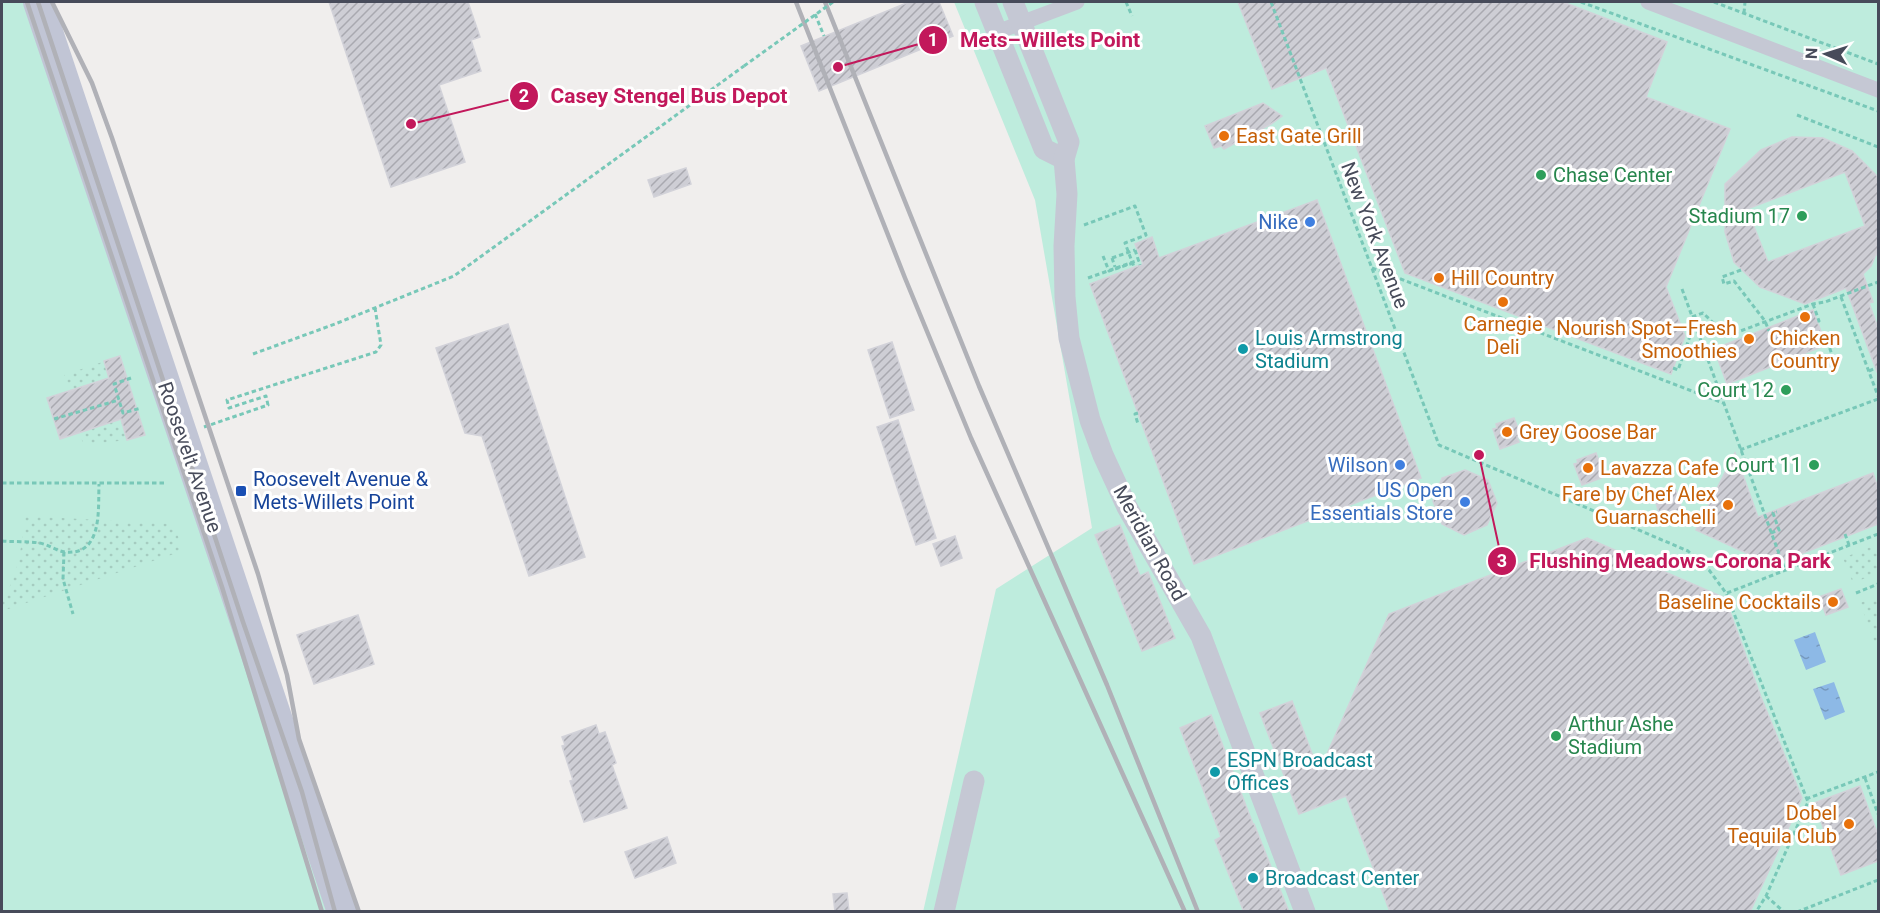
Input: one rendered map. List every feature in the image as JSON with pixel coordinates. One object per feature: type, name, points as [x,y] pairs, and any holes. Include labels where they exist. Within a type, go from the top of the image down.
[{"type":"main road","name":"Roosevelt Avenue","points":[[38,2],[342,912]]},
{"type":"street","points":[[985,2],[1044,149],[1064,159]]},
{"type":"street","name":"Meridian Road","points":[[1013,2],[1069,142],[1064,159],[1067,194],[1064,246],[1065,297],[1069,338],[1090,420],[1127,507],[1201,636],[1305,912]]},
{"type":"street","points":[[997,33],[1077,2]]},
{"type":"street","points":[[1648,2],[1878,90]]},
{"type":"street","points":[[944,912],[974,781]]},
{"type":"path","points":[[253,354],[454,276],[833,2]]},
{"type":"path","points":[[1126,2],[1132,16]]},
{"type":"path","name":"New York Avenue","points":[[1271,2],[1439,445],[1688,551],[1709,570],[1726,593]]},
{"type":"path","points":[[1581,2],[1878,111]]},
{"type":"path","points":[[1714,2],[1878,64]]},
{"type":"path","points":[[1744,13],[1745,2]]},
{"type":"path","points":[[815,14],[824,36]]},
{"type":"path","points":[[1797,115],[1878,147]]},
{"type":"path","points":[[1084,225],[1135,206],[1146,235],[1125,243],[1134,265],[1108,272],[1103,256]]},
{"type":"path","points":[[1135,250],[1139,260],[1140,265],[1137,260],[1115,267],[1112,258],[1135,250]]},
{"type":"path","points":[[1088,278],[1139,260]]},
{"type":"path","points":[[1372,267],[1723,403]]},
{"type":"path","points":[[1741,270],[1722,277],[1724,284],[1734,281],[1766,321],[1768,330]]},
{"type":"path","points":[[1692,317],[1703,313],[1727,336],[1878,282]]},
{"type":"path","points":[[1682,289],[1785,570]]},
{"type":"path","points":[[1740,450],[1878,397],[1841,297]]},
{"type":"path","points":[[1813,304],[1819,321],[1817,321]]},
{"type":"path","points":[[199,429],[268,405],[266,396],[229,408],[227,400],[376,352],[381,345],[375,308]]},
{"type":"path","points":[[1673,368],[1678,370],[1695,324]]},
{"type":"path","points":[[1826,344],[1828,343],[1832,355]]},
{"type":"path","points":[[1869,371],[1876,368]]},
{"type":"path","points":[[131,378],[114,384],[123,413],[141,408]]},
{"type":"path","points":[[54,419],[119,400]]},
{"type":"path","points":[[1138,414],[1135,414],[1138,424]]},
{"type":"path","points":[[2,483],[166,483]]},
{"type":"path","points":[[2,541],[37,542],[64,552],[82,549],[90,544],[95,534],[99,484]]},
{"type":"path","points":[[1771,533],[1779,530],[1773,513],[1777,512]]},
{"type":"path","points":[[1845,534],[1849,545]]},
{"type":"path","points":[[1756,912],[1766,896],[1808,802],[1763,696],[1726,593],[1878,534]]},
{"type":"path","points":[[64,552],[63,579],[74,614]]},
{"type":"path","points":[[1856,593],[1878,584]]},
{"type":"path","points":[[1806,799],[1878,772]]},
{"type":"path","points":[[1865,778],[1878,813]]},
{"type":"path","points":[[1797,912],[1878,880]]},
{"type":"path","points":[[1766,896],[1784,912]]},
{"type":"green space","points":[[2,2],[38,2],[342,911],[2,912]]},
{"type":"green space","points":[[954,2],[1878,2],[1878,911],[923,912],[996,589],[1092,528],[1035,200]]},
{"type":"green space","points":[[120,356],[145,435],[127,440],[83,445],[80,432],[60,439],[47,398],[68,391],[64,375]]},
{"type":"green space","points":[[25,516],[174,524],[183,551],[2,611],[4,599],[18,564]]},
{"type":"green space","points":[[1878,544],[1878,573],[1853,583],[1843,558]]},
{"type":"green space","points":[[1878,596],[1878,652],[1860,603]]},
{"type":"water","points":[[1815,632],[1826,662],[1806,670],[1794,640]]},
{"type":"water","points":[[1834,682],[1845,712],[1825,720],[1813,689]]},
{"type":"building","points":[[329,2],[468,2],[480,37],[471,40],[481,71],[439,85],[465,162],[391,187]]},
{"type":"building","points":[[909,2],[939,2],[953,36],[819,91],[801,46]]},
{"type":"building","name":"Chase Center","points":[[1238,2],[1563,2],[1667,42],[1646,97],[1730,129],[1666,287],[1685,336],[1671,374],[1405,273],[1326,68],[1272,89]]},
{"type":"building","points":[[1263,103],[1282,116],[1224,149],[1221,146],[1214,148],[1205,126]]},
{"type":"building","name":"Stadium 17","points":[[1792,137],[1823,138],[1852,151],[1878,177],[1878,256],[1876,254],[1871,266],[1863,274],[1873,302],[1869,303],[1878,328],[1878,372],[1846,288],[1805,304],[1760,287],[1734,262],[1725,232],[1725,184],[1761,150]],"holes":[[[1845,172],[1865,226],[1768,262],[1747,209]]]},
{"type":"building","points":[[686,168],[691,184],[654,197],[648,180]]},
{"type":"building","name":"Louis Armstrong Stadium","points":[[1317,200],[1421,478],[1194,564],[1090,284],[1143,264],[1135,244],[1152,237],[1159,258]]},
{"type":"building","points":[[1813,310],[1826,345],[1727,384],[1714,349]]},
{"type":"building","points":[[508,324],[585,557],[529,576],[482,436],[465,433],[436,348]]},
{"type":"building","points":[[892,342],[914,410],[890,418],[868,350]]},
{"type":"building","points":[[120,356],[145,435],[127,440],[121,419],[60,439],[47,398],[109,378],[104,361]]},
{"type":"building","name":"Grey Goose Bar","points":[[1514,418],[1521,436],[1517,437],[1519,442],[1500,449],[1493,429],[1497,428],[1496,424]]},
{"type":"building","points":[[898,420],[936,538],[916,545],[877,427]]},
{"type":"building","name":"Lavazza Cafe","points":[[1596,453],[1603,472],[1599,473],[1601,478],[1582,485],[1574,464],[1578,463],[1577,460]]},
{"type":"building","points":[[1735,453],[1758,517],[1873,473],[1878,488],[1878,524],[1772,565],[1696,530]]},
{"type":"building","name":"US Open Essentials Store","points":[[1465,470],[1488,480],[1497,503],[1487,525],[1464,535],[1442,524],[1433,501],[1442,478]]},
{"type":"building","points":[[1676,490],[1683,515],[1662,522],[1654,497]]},
{"type":"building","points":[[1120,525],[1140,576],[1148,572],[1175,638],[1142,651],[1095,535]]},
{"type":"building","points":[[955,536],[962,558],[941,566],[933,544]]},
{"type":"building","name":"Arthur Ashe Stadium","points":[[1587,538],[1725,598],[1761,697],[1802,798],[1750,912],[1390,912],[1346,796],[1299,814],[1260,713],[1292,701],[1319,772],[1389,614]]},
{"type":"building","name":"Baseline Cocktails","points":[[1841,589],[1848,607],[1826,615],[1819,597]]},
{"type":"building","points":[[358,615],[374,664],[314,684],[297,635]]},
{"type":"building","points":[[1211,715],[1289,912],[1244,912],[1215,840],[1221,837],[1180,728]]},
{"type":"building","points":[[596,725],[599,734],[605,732],[616,763],[612,765],[627,808],[584,822],[570,781],[573,780],[562,746],[565,745],[562,737]]},
{"type":"building","points":[[1860,786],[1878,835],[1878,861],[1841,875],[1814,803]]},
{"type":"building","points":[[667,837],[676,863],[635,878],[625,852]]},
{"type":"building","points":[[847,893],[849,912],[835,912],[833,894]]},
{"type":"railway","points":[[27,2],[222,587],[322,912]]},
{"type":"railway","points":[[38,2],[243,622],[302,792],[335,912]]},
{"type":"railway","points":[[52,2],[92,83],[112,138],[258,574],[287,675],[299,739],[359,912]]},
{"type":"railway","points":[[796,2],[971,438],[1185,912]]},
{"type":"railway","points":[[825,2],[979,386],[1107,685],[1198,912]]},
{"type":"place","name":"Mets–Willets Point","points":[[838,67]]},
{"type":"place","name":"Casey Stengel Bus Depot","points":[[411,124]]},
{"type":"place","name":"East Gate Grill","points":[[1224,136]]},
{"type":"place","name":"Chase Center","points":[[1541,175]]},
{"type":"place","name":"Stadium 17","points":[[1802,216]]},
{"type":"place","name":"Nike","points":[[1310,222]]},
{"type":"place","name":"Hill Country","points":[[1439,278]]},
{"type":"place","name":"Carnegie Deli","points":[[1503,302]]},
{"type":"place","name":"Chicken Country","points":[[1805,317]]},
{"type":"place","name":"Nourish Spot—Fresh Smoothies","points":[[1749,339]]},
{"type":"place","name":"Louis Armstrong Stadium","points":[[1243,349]]},
{"type":"place","name":"Court 12","points":[[1786,390]]},
{"type":"place","name":"Grey Goose Bar","points":[[1507,432]]},
{"type":"place","name":"Flushing Meadows-Corona Park","points":[[1479,455]]},
{"type":"place","name":"Wilson","points":[[1400,465]]},
{"type":"place","name":"Court 11","points":[[1814,465]]},
{"type":"place","name":"Lavazza Cafe","points":[[1588,468]]},
{"type":"place","name":"Roosevelt Avenue & Mets-Willets Point","points":[[241,491]]},
{"type":"place","name":"US Open Essentials Store","points":[[1465,502]]},
{"type":"place","name":"Fare by Chef Alex Guarnaschelli","points":[[1728,505]]},
{"type":"place","name":"Baseline Cocktails","points":[[1833,602]]},
{"type":"place","name":"Arthur Ashe Stadium","points":[[1556,736]]},
{"type":"place","name":"ESPN Broadcast Offices","points":[[1215,772]]},
{"type":"place","name":"Dobel Tequila Club","points":[[1849,824]]},
{"type":"place","name":"Broadcast Center","points":[[1253,878]]}]
